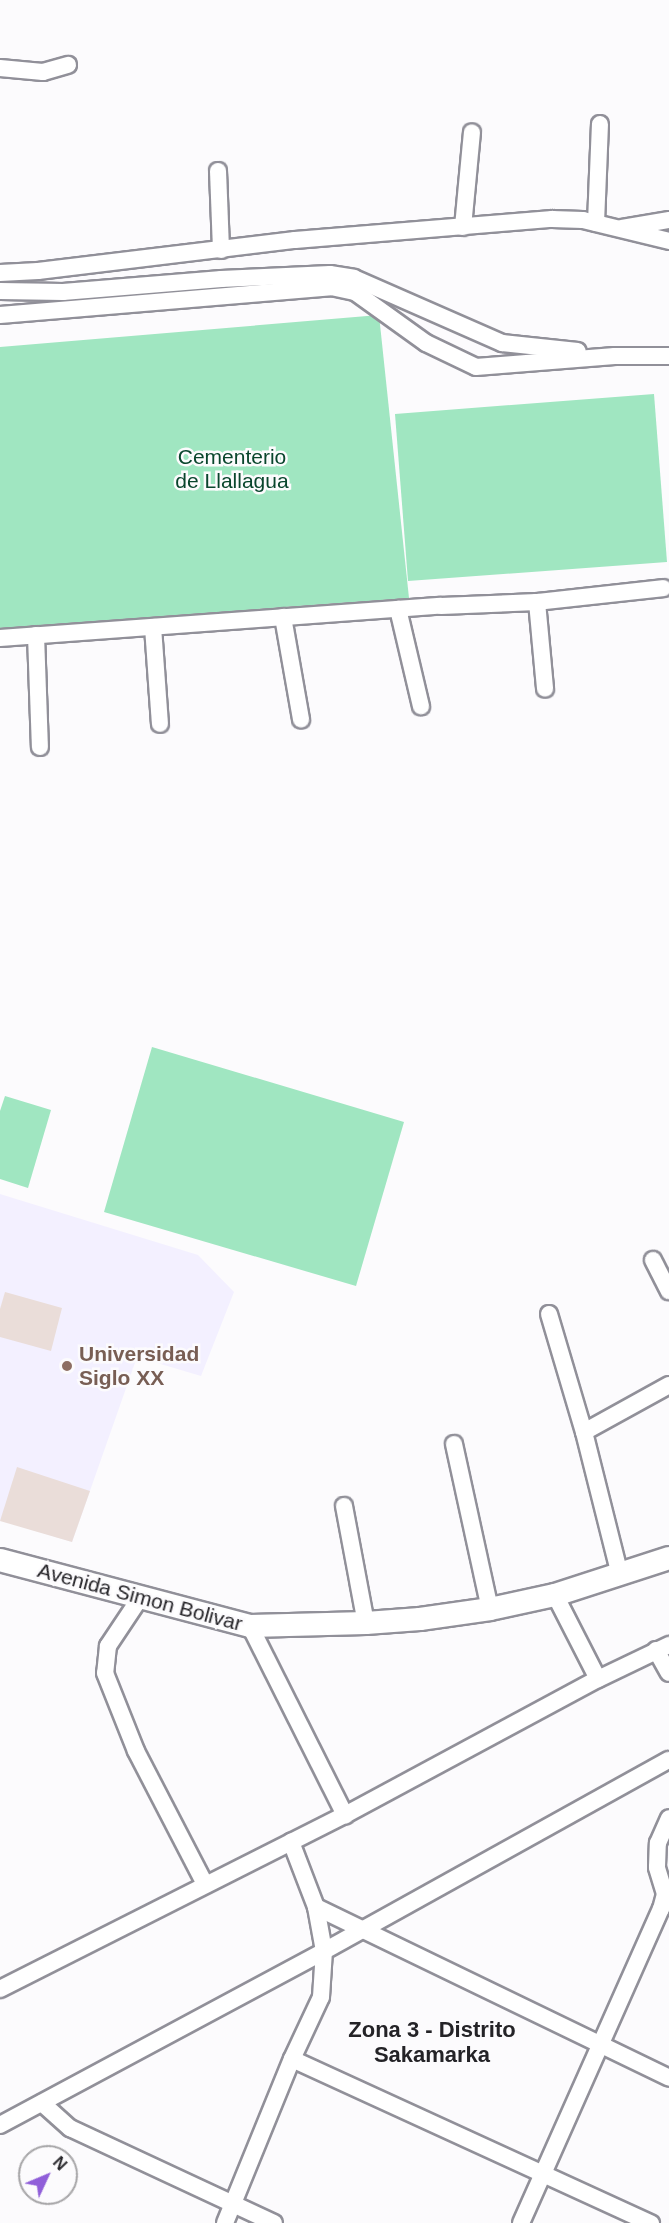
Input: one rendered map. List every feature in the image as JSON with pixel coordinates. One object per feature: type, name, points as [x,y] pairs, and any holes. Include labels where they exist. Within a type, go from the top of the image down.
[{"type":"main road","name":"Avenida Simon Bolivar","points":[[0,1560],[250,1626],[366,1623],[420,1619],[490,1609],[555,1595],[669,1558]]},
{"type":"street","points":[[0,68],[43,72],[68,65]]},
{"type":"street","points":[[596,224],[600,124]]},
{"type":"street","points":[[463,227],[472,132]]},
{"type":"street","points":[[218,171],[221,250]]},
{"type":"street","points":[[0,273],[295,240],[552,219],[596,224],[669,241]]},
{"type":"street","points":[[618,229],[669,220]]},
{"type":"street","points":[[0,291],[63,292],[221,279],[330,274],[354,278],[502,343],[615,356]]},
{"type":"street","points":[[0,315],[331,287],[355,292],[426,343],[476,367],[615,356],[669,356]]},
{"type":"street","points":[[0,638],[398,609],[537,602],[663,588]]},
{"type":"street","points":[[537,602],[545,689]]},
{"type":"street","points":[[398,609],[421,706]]},
{"type":"street","points":[[283,617],[302,719]]},
{"type":"street","points":[[153,627],[160,724]]},
{"type":"street","points":[[36,635],[40,747]]},
{"type":"street","points":[[653,1260],[669,1291]]},
{"type":"street","points":[[549,1314],[584,1432],[620,1575]]},
{"type":"street","points":[[584,1432],[669,1385]]},
{"type":"street","points":[[454,1444],[490,1609]]},
{"type":"street","points":[[344,1506],[366,1623]]},
{"type":"street","points":[[555,1595],[598,1679]]},
{"type":"street","points":[[140,1598],[108,1646],[105,1673],[136,1751],[205,1884]]},
{"type":"street","points":[[250,1626],[345,1815]]},
{"type":"street","points":[[0,1989],[345,1815],[662,1647],[669,1673]]},
{"type":"street","points":[[0,2125],[324,1951],[669,1760]]},
{"type":"street","points":[[520,2223],[666,1901],[657,1867],[658,1843],[669,1818]]},
{"type":"street","points":[[225,2223],[292,2059],[321,1997],[324,1951],[316,1907],[291,1842]]},
{"type":"street","points":[[316,1907],[669,2078]]},
{"type":"street","points":[[292,2059],[651,2223]]},
{"type":"street","points":[[42,2103],[70,2128],[274,2223]]},
{"type":"shaded area","name":"Universidad Siglo XX","points":[[0,1194],[198,1255],[234,1292],[201,1376],[137,1357],[72,1542],[0,1520]]},
{"type":"green space","name":"Cementerio de Llallagua","points":[[379,315],[409,598],[0,628],[0,347]]},
{"type":"green space","points":[[654,394],[667,562],[408,581],[395,414]]},
{"type":"green space","points":[[152,1047],[404,1122],[356,1286],[104,1212]]},
{"type":"green space","points":[[5,1096],[51,1110],[28,1188],[0,1179],[0,1111]]},
{"type":"building","points":[[5,1292],[62,1308],[51,1351],[0,1337],[0,1309]]},
{"type":"building","points":[[17,1467],[90,1491],[72,1542],[0,1521]]},
{"type":"place","name":"Universidad Siglo XX","points":[[67,1366]]},
{"type":"district","name":"Zona 3 - Distrito Sakamarka","points":[[432,2042]]}]
